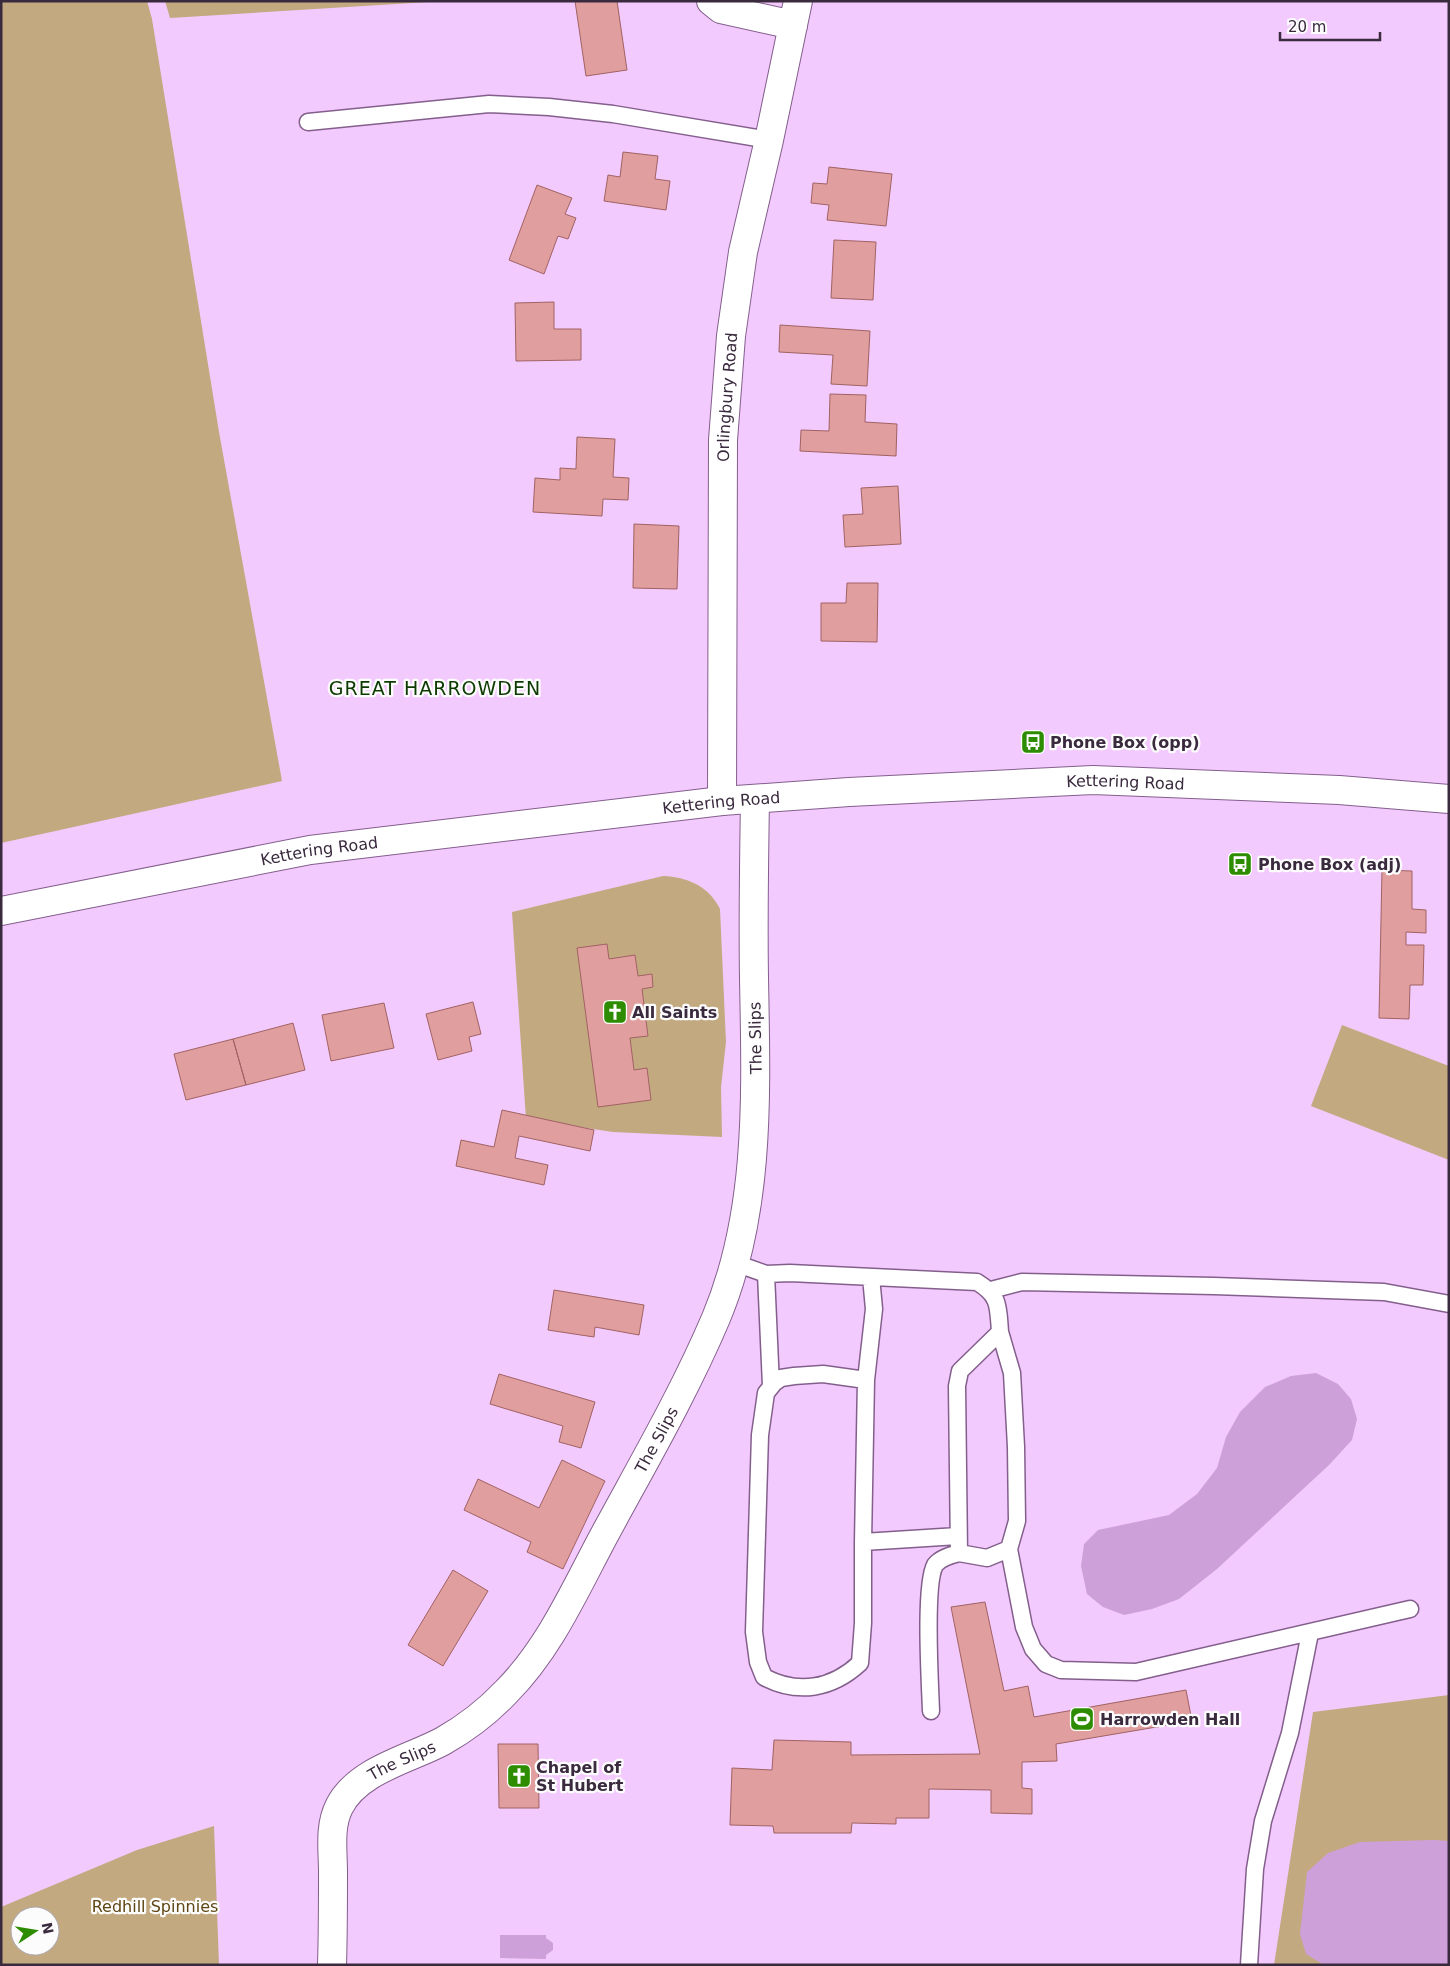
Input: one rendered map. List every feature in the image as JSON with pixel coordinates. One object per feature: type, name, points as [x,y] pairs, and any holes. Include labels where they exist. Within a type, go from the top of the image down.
[{"type":"main road","points":[[711,1],[721,9],[796,13]]},
{"type":"main road","name":"Orlingbury Road","points":[[722,801],[723,440],[731,336],[743,252],[770,140],[796,13]]},
{"type":"main road","name":"Kettering Road","points":[[1,911],[310,850],[722,801],[1093,780],[1339,790],[1449,798]]},
{"type":"main road","name":"The Slips","points":[[332,1965],[332,1828],[339,1806],[359,1783],[386,1767],[445,1740],[478,1718],[507,1692],[538,1654],[563,1612],[667,1418],[717,1316],[735,1263],[751,1185],[756,1079],[753,915],[755,799]]},
{"type":"lane","points":[[308,122],[489,104],[549,107],[612,114],[770,140]]},
{"type":"lane","points":[[735,1263],[766,1274],[790,1273],[977,1282],[991,1290],[996,1299],[1000,1332],[1012,1373],[1017,1521],[1009,1549],[1024,1626],[1033,1649],[1046,1664],[1061,1670],[1136,1672],[1410,1609]]},
{"type":"lane","points":[[766,1274],[771,1386]]},
{"type":"lane","points":[[866,1380],[823,1374],[781,1378],[771,1386],[762,1404],[754,1632],[758,1662],[764,1677],[790,1687],[828,1685],[846,1676],[860,1663],[863,1623],[866,1380],[874,1309],[871,1277]]},
{"type":"lane","points":[[991,1290],[1022,1282],[1214,1286],[1384,1292],[1449,1304]]},
{"type":"lane","points":[[958,1552],[956,1386],[960,1371],[1000,1332]]},
{"type":"lane","points":[[863,1542],[958,1536]]},
{"type":"lane","points":[[931,1711],[929,1601],[935,1566],[944,1558],[958,1552],[987,1558],[1009,1549]]},
{"type":"lane","points":[[1249,1965],[1255,1869],[1264,1821],[1290,1733],[1310,1633]]},
{"type":"green space","points":[[1,1],[147,1],[152,19],[219,432],[282,781],[1,843]]},
{"type":"green space","points":[[165,1],[445,1],[170,18]]},
{"type":"green space","points":[[663,876],[680,878],[696,884],[710,894],[720,909],[726,1042],[721,1087],[722,1137],[613,1132],[526,1119],[512,912]]},
{"type":"green space","points":[[1342,1025],[1449,1066],[1449,1160],[1311,1106]]},
{"type":"green space","points":[[1449,1695],[1449,1965],[1274,1965],[1313,1712]]},
{"type":"green space","name":"Redhill Spinnies","points":[[214,1826],[219,1965],[1,1965],[1,1907],[137,1850]]},
{"type":"shaded area","points":[[1316,1373],[1338,1384],[1351,1399],[1357,1419],[1352,1440],[1329,1465],[1217,1569],[1179,1599],[1152,1609],[1124,1615],[1103,1607],[1087,1594],[1081,1566],[1084,1544],[1098,1530],[1169,1515],[1197,1494],[1217,1468],[1226,1437],[1240,1412],[1265,1387],[1291,1376]]},
{"type":"shaded area","points":[[1449,1841],[1449,1965],[1324,1965],[1306,1954],[1300,1934],[1307,1872],[1328,1853],[1360,1842]]},
{"type":"shaded area","points":[[500,1935],[546,1935],[546,1938],[553,1943],[553,1950],[546,1955],[546,1959],[500,1958]]},
{"type":"building","points":[[575,1],[617,1],[627,70],[586,76]]},
{"type":"building","points":[[623,152],[658,156],[655,179],[670,181],[666,210],[604,201],[608,175],[620,177]]},
{"type":"building","points":[[829,167],[892,174],[886,226],[827,220],[829,205],[811,203],[813,183],[827,184]]},
{"type":"building","points":[[537,185],[572,198],[565,214],[576,218],[568,239],[558,236],[544,274],[509,260]]},
{"type":"building","points":[[834,240],[876,242],[873,300],[831,298]]},
{"type":"building","points":[[554,302],[554,329],[581,329],[581,360],[516,361],[515,303]]},
{"type":"building","points":[[780,325],[870,331],[867,386],[831,384],[833,355],[779,352]]},
{"type":"building","points":[[830,394],[866,395],[865,422],[897,424],[896,456],[800,451],[801,430],[829,431]]},
{"type":"building","points":[[577,437],[615,439],[613,477],[629,478],[628,500],[603,499],[602,516],[533,512],[535,478],[560,480],[560,468],[576,469]]},
{"type":"building","points":[[898,486],[901,544],[845,547],[843,515],[863,514],[861,488]]},
{"type":"building","points":[[634,524],[679,526],[677,589],[633,588]]},
{"type":"building","points":[[847,583],[878,583],[877,642],[821,641],[821,603],[846,603]]},
{"type":"building","points":[[1382,870],[1412,871],[1412,909],[1426,910],[1426,933],[1406,932],[1406,945],[1424,945],[1423,985],[1410,985],[1409,1019],[1379,1018]]},
{"type":"building","name":"All Saints","points":[[607,944],[609,959],[635,955],[638,976],[652,974],[653,987],[642,989],[648,1036],[630,1038],[634,1070],[647,1068],[651,1100],[598,1107],[577,948]]},
{"type":"building","points":[[473,1002],[481,1034],[469,1037],[472,1051],[438,1060],[426,1014]]},
{"type":"building","points":[[384,1003],[394,1048],[331,1061],[322,1015]]},
{"type":"building","points":[[293,1023],[305,1070],[246,1085],[233,1039]]},
{"type":"building","points":[[233,1039],[246,1085],[186,1100],[174,1054]]},
{"type":"building","points":[[502,1110],[594,1130],[590,1151],[519,1136],[515,1158],[548,1165],[544,1185],[456,1166],[461,1140],[494,1147]]},
{"type":"building","points":[[554,1290],[644,1305],[639,1335],[595,1327],[594,1337],[548,1330]]},
{"type":"building","points":[[499,1374],[595,1402],[581,1448],[559,1442],[563,1426],[490,1404]]},
{"type":"building","points":[[562,1460],[605,1481],[563,1569],[527,1552],[531,1542],[464,1510],[478,1479],[539,1508]]},
{"type":"building","points":[[453,1570],[488,1591],[443,1666],[408,1645]]},
{"type":"building","name":"Harrowden Hall","points":[[985,1602],[1004,1691],[1028,1686],[1034,1717],[1186,1690],[1192,1721],[1056,1744],[1057,1761],[1022,1762],[1022,1788],[1032,1789],[1032,1814],[991,1813],[991,1790],[929,1789],[929,1818],[896,1818],[896,1824],[852,1823],[851,1833],[774,1833],[773,1826],[730,1825],[732,1768],[772,1770],[774,1740],[851,1742],[851,1755],[980,1754],[951,1607]]},
{"type":"building","name":"Chapel of St Hubert","points":[[498,1744],[538,1744],[539,1808],[499,1808]]},
{"type":"place","name":"Phone Box (opp)","points":[[1033,742]]},
{"type":"place","name":"Phone Box (adj)","points":[[1240,864]]},
{"type":"place","name":"All Saints","points":[[615,1012]]},
{"type":"place","name":"Harrowden Hall","points":[[1082,1719]]},
{"type":"place","name":"Chapel of St Hubert","points":[[519,1776]]},
{"type":"district","name":"GREAT HARROWDEN","points":[[435,688]]}]
